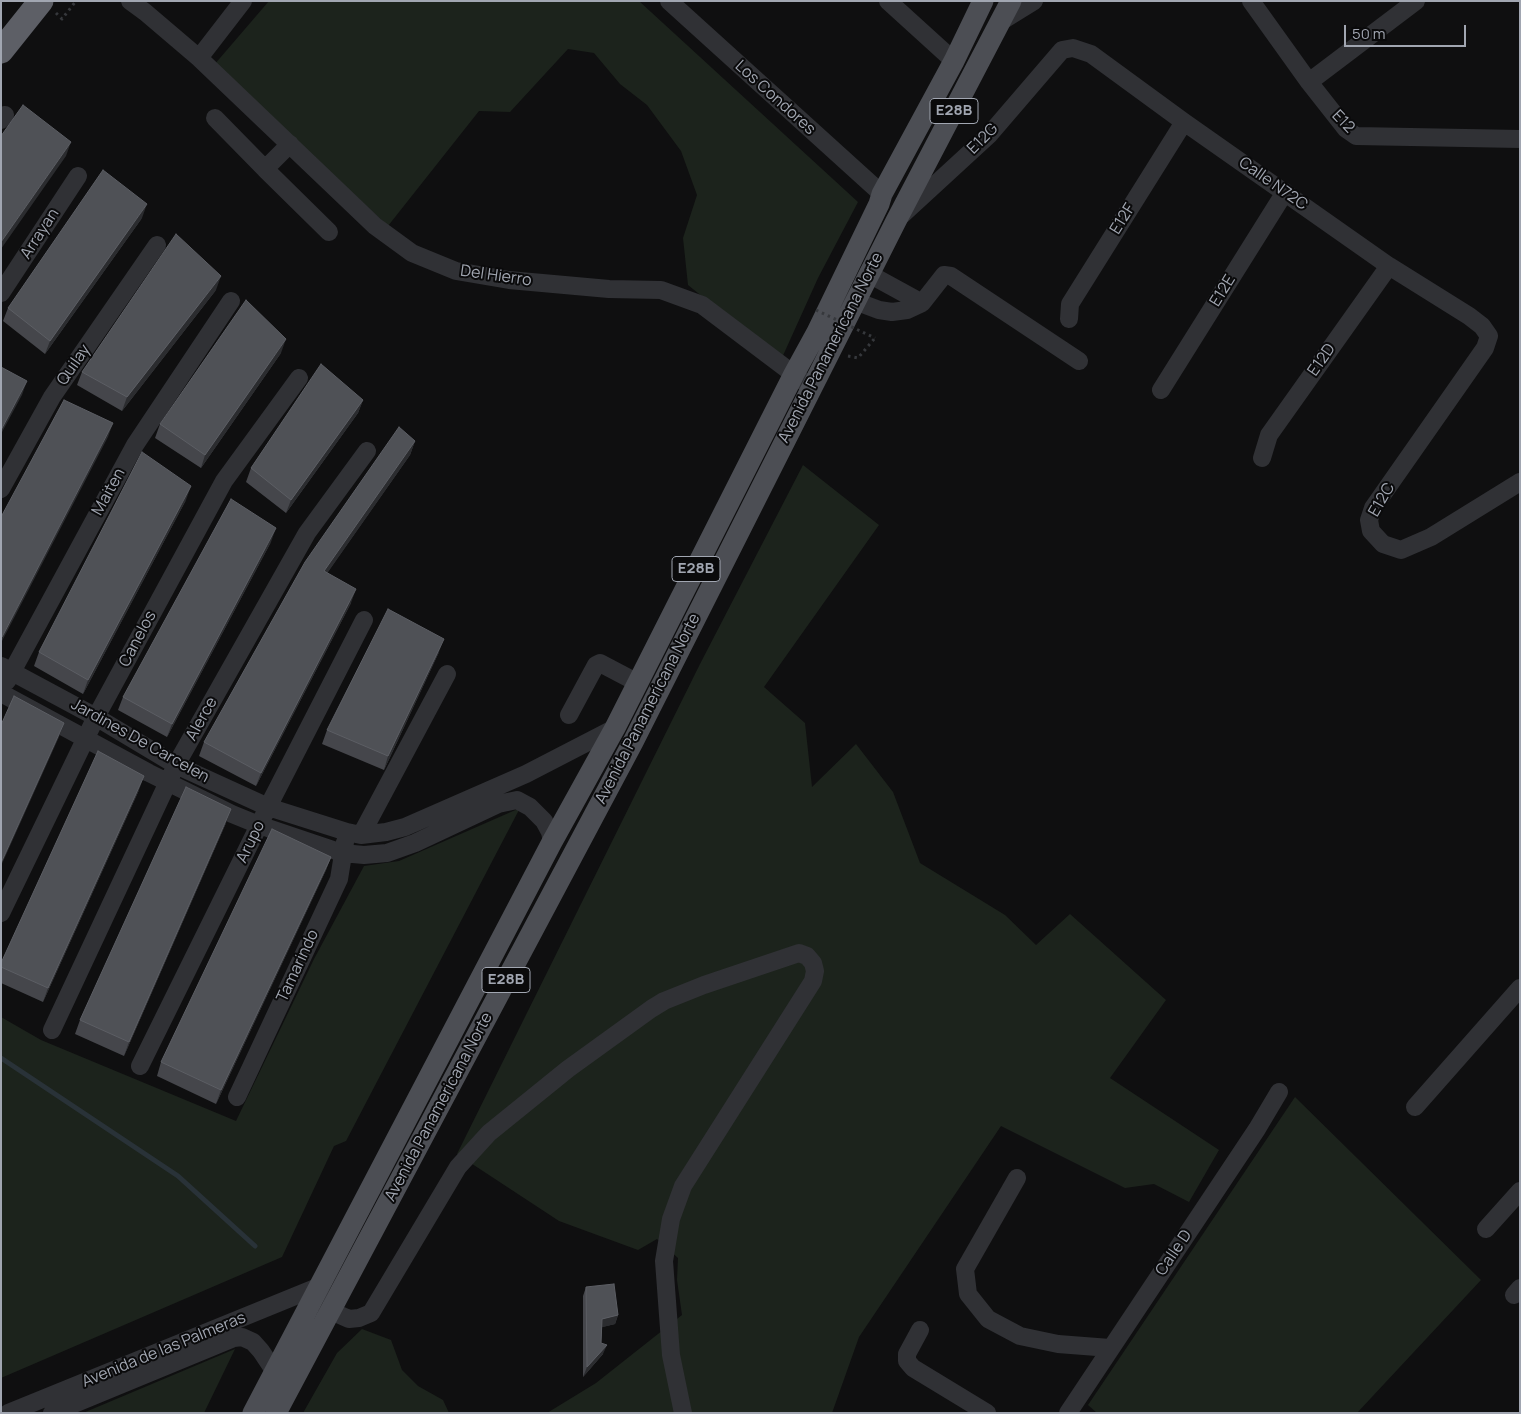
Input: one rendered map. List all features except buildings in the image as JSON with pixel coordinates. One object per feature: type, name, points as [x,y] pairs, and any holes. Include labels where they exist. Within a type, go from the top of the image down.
[{"type":"highway","points":[[1,52],[41,1]]},
{"type":"main road","name":"Avenida Panamericana Norte","points":[[276,1413],[633,742],[896,221],[1011,1]]},
{"type":"main road","name":"Avenida Panamericana Norte","points":[[253,1413],[552,842],[615,728],[817,332],[879,204],[882,194],[954,61],[980,3]]},
{"type":"street","name":"Del Hierro","points":[[130,1],[199,58],[375,226],[412,253],[456,271],[510,280],[609,289],[661,290],[702,305],[812,388]]},
{"type":"street","points":[[199,58],[243,1]]},
{"type":"street","name":"Los Condores","points":[[668,1],[882,194]]},
{"type":"street","points":[[888,1],[954,61]]},
{"type":"street","points":[[1000,22],[1034,1]]},
{"type":"street","name":"E12","points":[[1251,1],[1309,82],[1346,129],[1356,136],[1520,139]]},
{"type":"street","points":[[1309,82],[1408,3]]},
{"type":"street","name":"Calle N72C","points":[[1062,50],[1073,48],[1092,54],[1184,122],[1389,266],[1482,326]]},
{"type":"street","name":"E12G","points":[[896,221],[989,135],[1062,50]]},
{"type":"street","points":[[216,118],[328,232]]},
{"type":"street","name":"E12F","points":[[1069,319],[1070,304],[1184,122]]},
{"type":"street","points":[[265,169],[290,144]]},
{"type":"street","name":"Arrayan","points":[[1,293],[78,176]]},
{"type":"street","name":"E12E","points":[[1161,390],[1285,192]]},
{"type":"street","name":"Quilay","points":[[1,489],[52,397],[157,246]]},
{"type":"street","name":"E12D","points":[[1262,458],[1269,435],[1389,266]]},
{"type":"street","points":[[869,274],[922,303]]},
{"type":"street","points":[[855,302],[879,310],[892,312],[907,310],[922,303],[944,275],[951,276],[1078,361]]},
{"type":"street","name":"Maiten","points":[[1,692],[6,668],[134,445],[231,301]]},
{"type":"street","name":"E12C","points":[[1482,326],[1489,336],[1485,348],[1373,508],[1369,520],[1371,531],[1383,544],[1401,550],[1431,537],[1520,482]]},
{"type":"street","name":"Canelos","points":[[1,913],[96,716],[224,481],[299,378]]},
{"type":"street","name":"Alerce","points":[[52,1030],[176,765],[307,533],[367,451]]},
{"type":"street","name":"Arupo","points":[[140,1066],[268,807],[364,620]]},
{"type":"street","points":[[568,716],[596,665],[600,663],[638,683]]},
{"type":"street","name":"Jardines De Carcelen","points":[[6,668],[96,716],[176,765],[268,807],[354,833],[386,832],[405,827],[526,774],[615,728]]},
{"type":"street","name":"Tamarindo","points":[[237,1097],[339,879],[342,853],[447,674]]},
{"type":"street","name":"Jardines De Carcelen","points":[[1,692],[167,782],[259,825],[342,853],[364,855],[387,853],[415,843],[498,804],[517,800],[530,807],[544,821],[550,832],[552,842]]},
{"type":"street","points":[[331,1311],[349,1319],[359,1318],[371,1313],[458,1167],[489,1133],[568,1069],[651,1008],[664,1001],[704,985],[799,953],[807,956],[813,963],[815,971],[813,981],[683,1186],[671,1219],[664,1262],[672,1355],[683,1413]]},
{"type":"street","points":[[1415,1107],[1520,988]]},
{"type":"street","name":"Calle D","points":[[1068,1413],[1257,1129],[1279,1092]]},
{"type":"street","points":[[1017,1178],[965,1269],[968,1294],[988,1319],[1020,1336],[1058,1344],[1110,1348]]},
{"type":"street","points":[[1486,1229],[1520,1191]]},
{"type":"street","name":"Avenida de las Palmeras","points":[[8,1413],[320,1286]]},
{"type":"street","points":[[920,1330],[907,1354],[906,1361],[913,1368],[987,1413]]},
{"type":"street","name":"Avenida de las Palmeras","points":[[52,1413],[234,1338],[242,1337],[253,1342],[275,1372]]},
{"type":"path","points":[[816,310],[874,338],[858,358]]},
{"type":"shaded area","points":[[269,1],[639,1],[858,202],[818,278],[781,360],[688,285],[683,238],[697,195],[681,151],[647,105],[620,84],[594,53],[568,49],[510,112],[479,111],[388,226],[214,65]]},
{"type":"shaded area","points":[[803,465],[879,525],[764,687],[805,723],[812,787],[856,744],[893,792],[920,863],[1005,915],[1036,945],[1070,914],[1166,1000],[1110,1078],[1219,1150],[1189,1202],[1154,1184],[1125,1188],[1001,1126],[859,1337],[832,1413],[547,1413],[596,1383],[682,1315],[677,1280],[678,1258],[657,1239],[638,1250],[559,1221],[457,1154],[700,664]]},
{"type":"shaded area","points":[[520,808],[346,1141],[334,1146],[282,1257],[1,1378],[1,1017],[41,1040],[236,1121],[314,959],[364,866],[399,861]]},
{"type":"shaded area","points":[[1295,1097],[1481,1280],[1357,1413],[1097,1413],[1088,1405]]},
{"type":"shaded area","points":[[362,1329],[391,1340],[402,1370],[418,1386],[443,1400],[449,1413],[303,1413],[337,1353]]},
{"type":"shaded area","points":[[235,1349],[204,1413],[83,1413]]},
{"type":"waterway","points":[[1,1058],[178,1176],[255,1246]]}]
